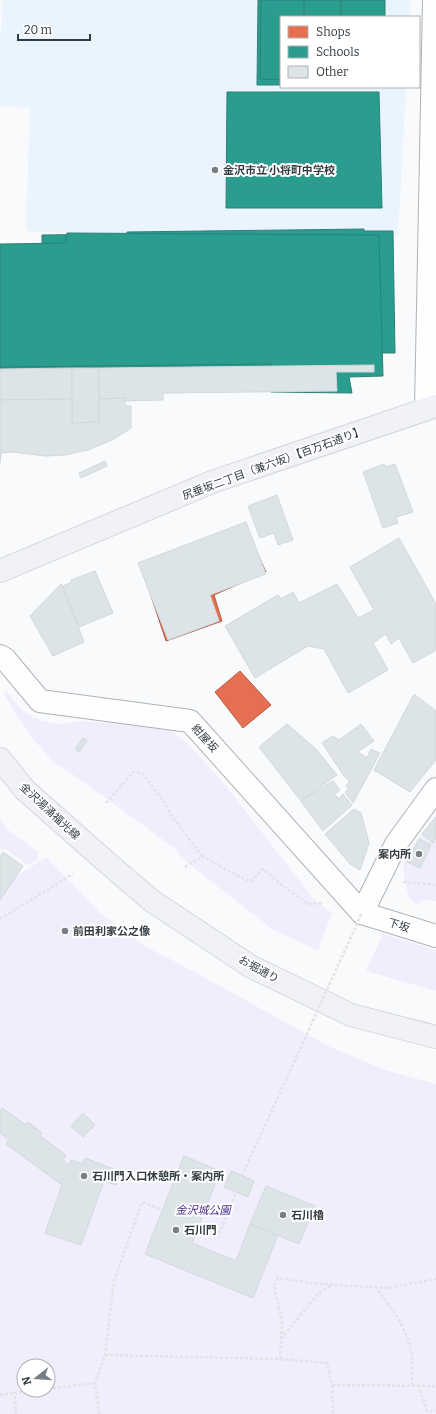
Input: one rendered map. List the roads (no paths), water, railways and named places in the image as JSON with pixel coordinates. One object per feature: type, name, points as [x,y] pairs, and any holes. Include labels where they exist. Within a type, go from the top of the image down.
[{"type":"main road","name":"尻垂坂二丁目（兼六坂）【百万石通り】","points":[[0,571],[212,482],[431,407]]},
{"type":"main road","name":"金沢湯涌福光線","points":[[0,759],[25,790],[103,860]]},
{"type":"main road","name":"お堀通り","points":[[103,860],[152,901],[250,966],[351,1016],[436,1037]]},
{"type":"street","points":[[431,407],[434,0]]},
{"type":"street","name":"紺屋坂","points":[[0,656],[5,659],[40,701],[190,721],[362,913]]},
{"type":"street","points":[[436,789],[396,844],[362,913],[436,920]]},
{"type":"street","name":"下坂","points":[[362,913],[436,936]]},
{"type":"place","name":"金沢市立 小将町中学校","points":[[215,170]]},
{"type":"place","name":"案内所","points":[[419,854]]},
{"type":"place","name":"前田利家公之像","points":[[65,931]]},
{"type":"place","name":"石川門入口休憩所・案内所","points":[[84,1176]]},
{"type":"place","name":"石川櫓","points":[[283,1215]]},
{"type":"place","name":"石川門","points":[[176,1230]]},
{"type":"park label","name":"金沢城公園","points":[[203,1210]]}]
